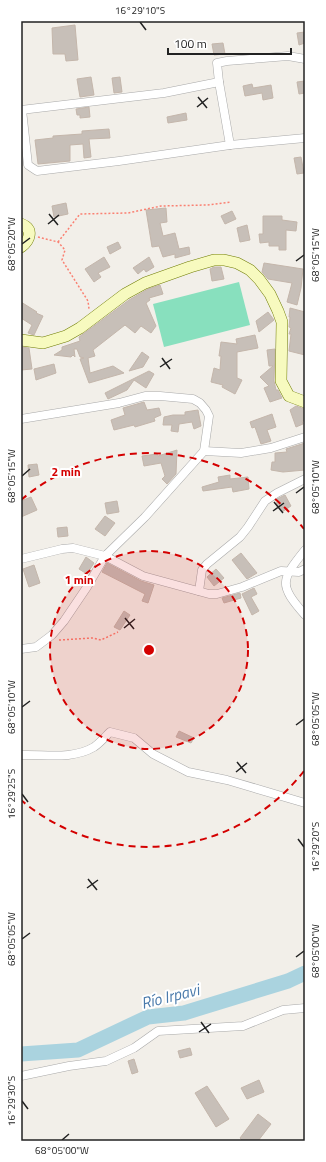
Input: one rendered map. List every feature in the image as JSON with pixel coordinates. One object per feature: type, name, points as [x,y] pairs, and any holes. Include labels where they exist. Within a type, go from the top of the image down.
[{"type":"main road","points":[[21,224],[29,230],[30,235],[29,239],[21,247]]},
{"type":"main road","points":[[21,340],[43,343],[66,336],[91,321],[125,294],[145,283],[214,260],[224,260],[237,263],[250,270],[270,294],[282,322],[281,382],[289,396],[305,402]]},
{"type":"street","points":[[230,145],[218,82],[217,63],[288,56],[305,59]]},
{"type":"street","points":[[218,82],[164,93],[21,110],[28,165],[37,171],[230,145],[305,138]]},
{"type":"street","points":[[21,419],[145,396],[193,399],[206,410],[209,416],[204,452],[145,516],[105,556],[87,587],[64,621],[52,635],[36,647],[21,649]]},
{"type":"street","points":[[204,452],[241,453],[271,448],[305,437]]},
{"type":"street","points":[[199,591],[202,570],[207,564],[240,537],[266,501],[277,493],[305,479]]},
{"type":"street","points":[[21,560],[62,549],[73,548],[105,556],[143,576],[209,594],[217,594],[242,587],[281,570],[299,572],[305,569]]},
{"type":"street","points":[[305,550],[287,574],[286,584],[287,592],[292,601],[305,615]]},
{"type":"street","points":[[21,755],[60,756],[76,754],[94,747],[110,732],[134,738],[153,754],[188,772],[226,780],[305,803]]},
{"type":"street","points":[[21,1076],[106,1060],[134,1048],[158,1031],[242,1026],[282,1010],[305,1008]]},
{"type":"path","points":[[58,242],[80,214],[128,213],[161,206],[207,205],[231,202]]},
{"type":"path","points":[[30,235],[58,242],[64,250],[62,260],[88,301],[91,321]]},
{"type":"path","points":[[59,640],[93,638],[101,640],[118,632]]},
{"type":"green space","points":[[239,282],[250,325],[164,347],[153,304]]},
{"type":"building","points":[[75,25],[78,60],[66,61],[65,54],[53,54],[52,28]]},
{"type":"building","points":[[305,32],[305,43],[299,45],[297,33]]},
{"type":"building","points":[[223,43],[225,54],[214,55],[212,44]]},
{"type":"building","points":[[91,77],[94,95],[80,97],[77,79]]},
{"type":"building","points":[[120,77],[122,92],[114,93],[112,78]]},
{"type":"building","points":[[305,81],[305,93],[299,94],[297,82]]},
{"type":"building","points":[[252,84],[253,88],[271,85],[273,98],[263,100],[262,93],[245,96],[243,86]]},
{"type":"building","points":[[89,107],[90,117],[80,118],[80,115],[77,115],[76,109]]},
{"type":"building","points":[[186,113],[187,120],[168,123],[167,117]]},
{"type":"building","points":[[109,129],[110,138],[89,139],[91,157],[84,158],[83,144],[70,145],[70,161],[38,164],[35,140],[53,138],[53,136],[82,134],[82,131]]},
{"type":"building","points":[[301,157],[304,173],[297,174],[294,158]]},
{"type":"building","points":[[66,203],[68,214],[54,217],[52,206]]},
{"type":"building","points":[[166,208],[167,222],[160,223],[163,236],[175,233],[179,249],[189,247],[190,254],[175,258],[175,254],[163,257],[159,246],[152,247],[146,210]]},
{"type":"building","points":[[232,211],[236,219],[225,224],[221,216]]},
{"type":"building","points":[[263,216],[282,216],[282,220],[297,222],[296,231],[286,230],[286,250],[279,250],[279,246],[269,246],[269,242],[260,243],[259,234],[263,234]]},
{"type":"building","points":[[247,225],[250,240],[240,242],[237,228]]},
{"type":"building","points":[[118,242],[121,248],[110,254],[107,247]]},
{"type":"building","points":[[104,257],[110,267],[98,273],[101,277],[94,282],[85,269]]},
{"type":"building","points":[[149,257],[154,267],[146,272],[144,269],[138,274],[133,268]]},
{"type":"building","points":[[264,263],[303,269],[297,305],[287,302],[292,283],[268,279],[262,272]]},
{"type":"building","points":[[214,267],[221,267],[224,279],[212,281],[210,269]]},
{"type":"building","points":[[160,285],[163,294],[149,298],[150,300],[146,303],[156,326],[151,333],[141,326],[135,333],[125,325],[93,350],[95,356],[88,358],[90,373],[113,366],[124,373],[89,383],[80,359],[84,358],[80,357],[77,349],[74,349],[75,357],[73,355],[71,357],[54,355],[62,350],[62,347],[80,341],[79,337],[129,300],[148,289]]},
{"type":"building","points":[[21,302],[37,312],[36,313],[43,316],[34,335],[28,333],[32,325],[21,318]]},
{"type":"building","points":[[290,308],[305,312],[305,355],[289,351],[291,334],[289,334],[291,328],[289,327]]},
{"type":"building","points":[[268,312],[274,320],[259,332],[256,321]]},
{"type":"building","points":[[255,335],[258,348],[237,352],[237,378],[242,380],[235,394],[222,387],[223,385],[211,382],[214,368],[220,370],[221,356],[219,356],[221,342],[237,344],[236,339]]},
{"type":"building","points":[[21,347],[29,348],[32,369],[21,370]]},
{"type":"building","points":[[275,349],[274,381],[276,390],[278,390],[282,398],[270,402],[264,388],[269,386],[260,377],[273,366],[269,366],[267,350]]},
{"type":"building","points":[[142,352],[149,357],[143,367],[129,371]]},
{"type":"building","points":[[54,364],[56,373],[36,380],[34,369]]},
{"type":"building","points":[[149,371],[154,374],[146,388],[134,380],[127,390],[108,399],[105,393]]},
{"type":"building","points":[[144,402],[147,410],[159,408],[161,415],[154,418],[155,421],[135,427],[134,425],[114,430],[111,420],[125,415],[123,408]]},
{"type":"building","points":[[296,406],[305,409],[305,421],[302,421],[303,424],[296,427],[290,410]]},
{"type":"building","points":[[198,410],[201,426],[194,429],[192,422],[179,424],[178,432],[171,431],[172,425],[163,425],[164,417],[185,415],[185,412]]},
{"type":"building","points":[[272,414],[276,427],[267,430],[271,441],[261,444],[255,427],[252,428],[250,422]]},
{"type":"building","points":[[305,443],[305,470],[283,472],[271,470],[272,462],[275,462],[275,453],[287,452],[286,449]]},
{"type":"building","points":[[177,450],[176,474],[167,484],[162,479],[165,476],[161,463],[144,466],[142,456],[157,454],[158,456]]},
{"type":"building","points":[[37,464],[39,475],[29,477],[28,465]]},
{"type":"building","points":[[230,475],[230,479],[248,477],[249,489],[233,492],[232,487],[203,491],[202,487],[219,482],[218,477]]},
{"type":"building","points":[[285,495],[291,506],[282,512],[276,503],[278,502],[277,499]]},
{"type":"building","points":[[31,497],[37,510],[21,517],[21,501]]},
{"type":"building","points":[[117,501],[119,512],[107,514],[105,503]]},
{"type":"building","points":[[105,516],[115,523],[105,536],[95,529]]},
{"type":"building","points":[[67,527],[68,536],[58,537],[57,528]]},
{"type":"building","points":[[241,553],[257,573],[247,579],[232,560]]},
{"type":"building","points":[[86,557],[94,563],[87,574],[79,569]]},
{"type":"building","points":[[107,563],[141,581],[154,585],[148,603],[142,601],[145,594],[102,572]]},
{"type":"building","points":[[34,565],[40,583],[29,587],[23,569]]},
{"type":"building","points":[[216,569],[224,578],[214,586],[207,577]]},
{"type":"building","points":[[254,588],[257,594],[251,597],[259,611],[252,615],[242,594]]},
{"type":"building","points":[[240,593],[241,598],[224,603],[222,598]]},
{"type":"building","points":[[124,611],[130,615],[120,630],[114,627]]},
{"type":"building","points":[[179,731],[194,738],[191,743],[176,737]]},
{"type":"building","points":[[190,1048],[192,1055],[180,1058],[178,1051]]},
{"type":"building","points":[[134,1059],[138,1072],[132,1074],[128,1061]]},
{"type":"building","points":[[259,1080],[264,1092],[247,1099],[241,1088]]},
{"type":"building","points":[[207,1086],[229,1119],[216,1127],[195,1093]]},
{"type":"building","points":[[258,1114],[271,1124],[258,1141],[243,1141],[240,1138]]},
{"type":"waterway","name":"Río Irpavi","points":[[21,1054],[78,1050],[148,1017],[184,1013],[288,981],[305,973]]}]
